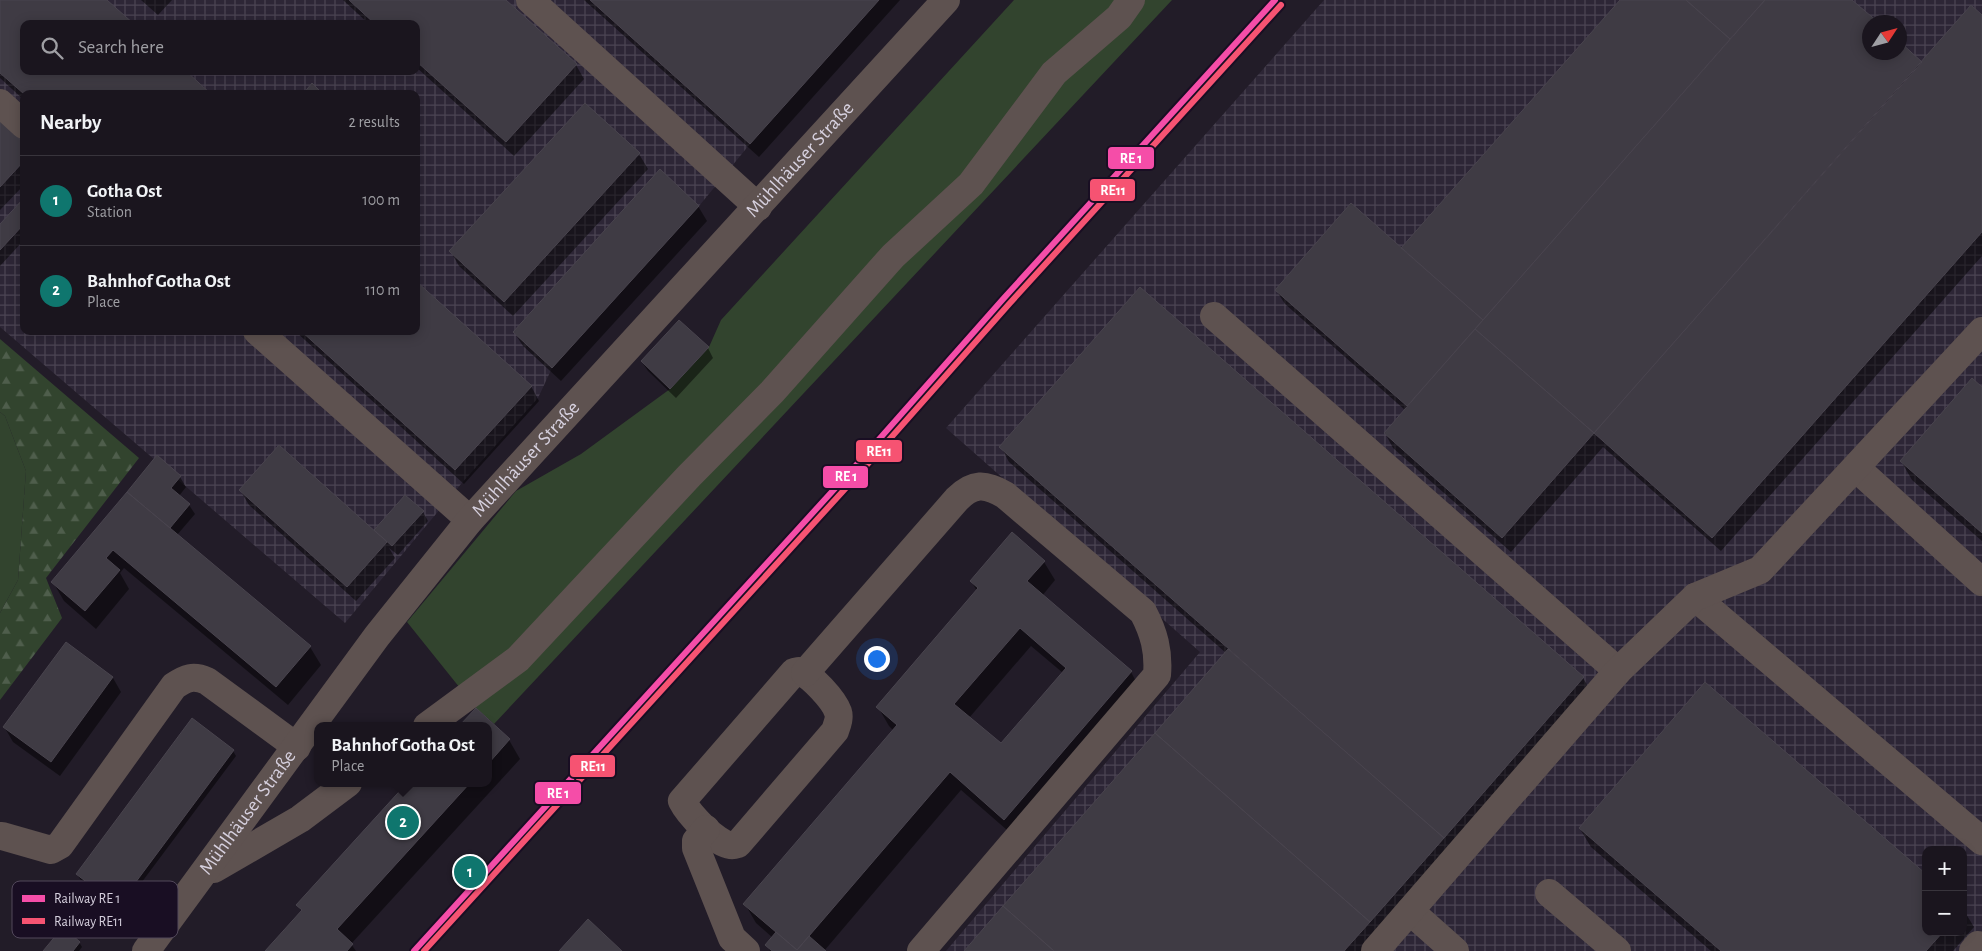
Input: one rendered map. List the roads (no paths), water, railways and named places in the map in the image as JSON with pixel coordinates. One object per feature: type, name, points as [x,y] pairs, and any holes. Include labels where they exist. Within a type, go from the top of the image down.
[{"type":"lane","points":[[530,0],[758,208]]},
{"type":"lane","name":"Mühlhäuser Straße","points":[[316,722],[377,636],[470,520],[758,208],[946,0]]},
{"type":"lane","points":[[432,722],[518,659],[689,476],[772,392],[893,256],[971,184],[1054,73],[1119,16],[1132,0]]},
{"type":"lane","points":[[0,104],[20,121]]},
{"type":"lane","points":[[1214,316],[1618,671]]},
{"type":"lane","points":[[1375,951],[1618,671],[1695,597],[1760,570],[1982,331]]},
{"type":"lane","points":[[262,335],[470,520]]},
{"type":"lane","points":[[1856,468],[1982,582]]},
{"type":"lane","points":[[805,673],[957,498],[967,489],[978,486],[987,486],[1005,495],[1144,612],[1150,626],[1157,644],[1159,659],[1157,675],[922,951]]},
{"type":"lane","points":[[1695,597],[1982,841]]},
{"type":"lane","points":[[800,671],[805,673],[829,696],[838,712],[839,721],[835,731],[738,844],[732,846],[725,844],[706,829],[684,805],[682,800],[794,672],[800,671]]},
{"type":"lane","points":[[2,836],[51,850],[60,845],[174,686],[184,679],[196,676],[207,681],[298,747]]},
{"type":"lane","name":"Mühlhäuser Straße","points":[[178,909],[314,725]]},
{"type":"lane","points":[[204,875],[300,819],[343,787]]},
{"type":"lane","points":[[706,829],[696,841],[696,848],[732,938],[746,951]]},
{"type":"lane","points":[[1549,893],[1617,951]]},
{"type":"lane","points":[[1410,911],[1455,951]]},
{"type":"lane","name":"Mühlhäuser Straße","points":[[146,951],[156,938]]},
{"type":"rail line","name":"RE11","points":[[424,951],[865,467],[1010,303],[1281,5]]},
{"type":"place","name":"Bahnhof Gotha Ost","points":[[403,822]]},
{"type":"place","name":"Gotha Ost","points":[[470,872]]}]
